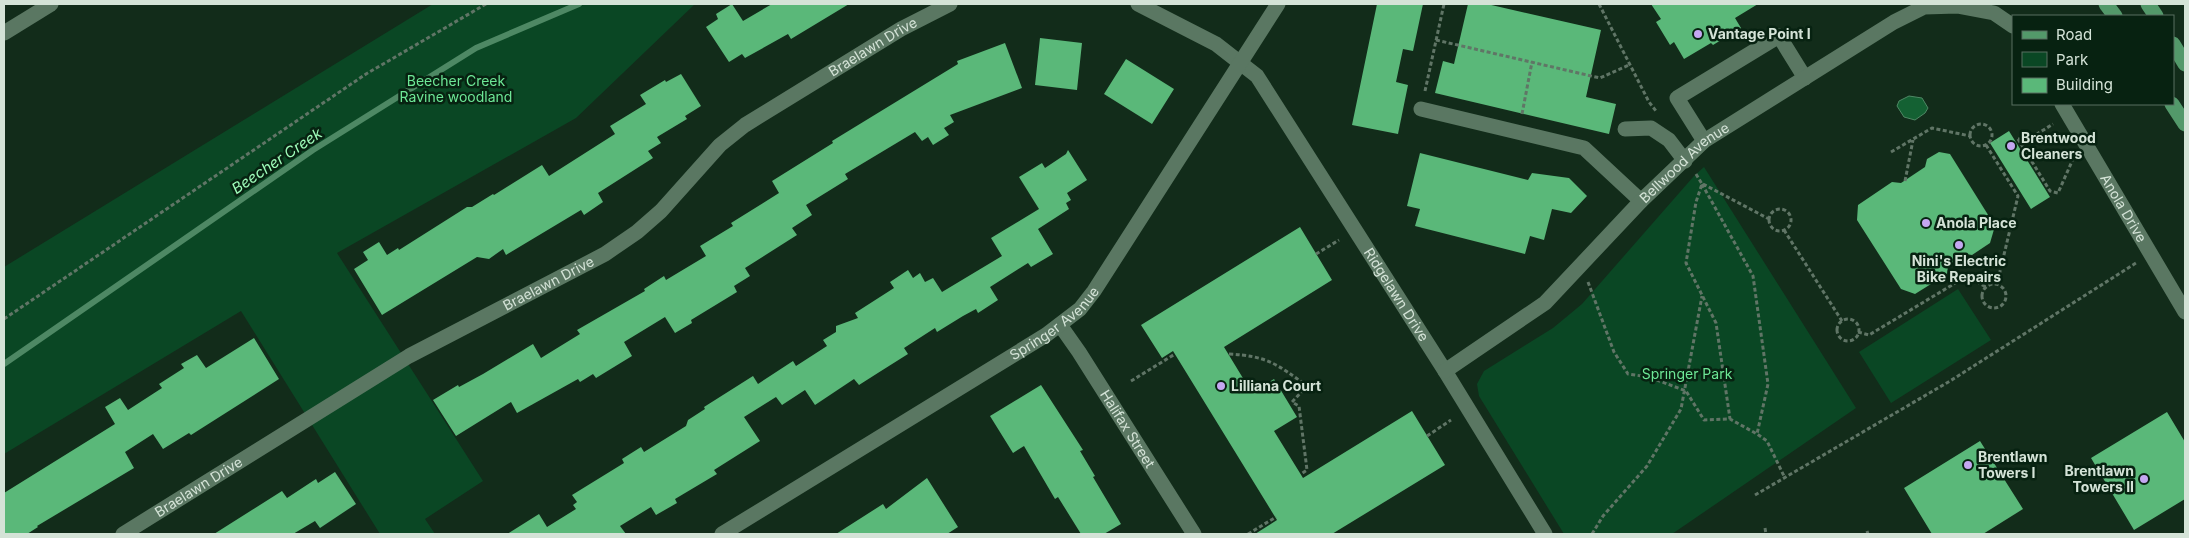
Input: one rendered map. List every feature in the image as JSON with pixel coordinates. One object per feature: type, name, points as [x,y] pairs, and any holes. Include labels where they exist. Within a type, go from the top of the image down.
[{"type":"main road","points":[[2106,4],[2114,15]]},
{"type":"main road","points":[[2148,4],[2155,15]]},
{"type":"main road","points":[[2174,46],[2185,64]]},
{"type":"main road","points":[[2173,105],[2185,124]]},
{"type":"street","points":[[4,33],[51,4]]},
{"type":"street","name":"Braelawn Drive","points":[[123,534],[409,356],[605,254],[637,232],[661,211],[720,145],[745,125],[901,29],[950,4]]},
{"type":"street","points":[[1138,4],[1216,44],[1240,62]]},
{"type":"street","name":"Springer Avenue","points":[[722,534],[1060,325],[1080,309],[1094,291],[1278,4]]},
{"type":"street","name":"Bellwood Avenue","points":[[1445,371],[1545,304],[1640,202],[1704,141],[1894,22],[1924,7],[1938,5],[1957,6],[1994,13],[2012,25]]},
{"type":"street","points":[[1704,141],[1677,98],[1779,36],[1805,78]]},
{"type":"street","name":"Ridgelawn Drive","points":[[1240,62],[1258,76],[1445,371],[1545,534]]},
{"type":"street","name":"Anola Drive","points":[[2063,105],[2185,312]]},
{"type":"street","points":[[1421,109],[1584,148],[1640,202]]},
{"type":"street","points":[[1625,129],[1651,128],[1669,140],[1688,158]]},
{"type":"street","name":"Halifax Street","points":[[1060,325],[1194,534]]},
{"type":"path","points":[[4,319],[366,74],[486,4]]},
{"type":"path","points":[[1421,109],[1444,4]]},
{"type":"path","points":[[1600,4],[1649,102],[1659,115]]},
{"type":"path","points":[[1436,40],[1600,78],[1630,65]]},
{"type":"path","points":[[1518,132],[1532,62]]},
{"type":"path","points":[[1891,152],[1932,128],[1970,136],[1976,145],[1986,144],[1992,136],[1988,126],[1981,124],[1974,126],[1970,136]]},
{"type":"path","points":[[2054,124],[2029,139],[2018,139],[2050,191],[2058,193],[2073,157]]},
{"type":"path","points":[[1905,181],[1913,139]]},
{"type":"path","points":[[1986,144],[2018,196],[1997,284]]},
{"type":"path","points":[[1688,158],[1752,276],[1768,384],[1757,434]]},
{"type":"path","points":[[1702,184],[1769,219]]},
{"type":"path","points":[[1702,184],[1696,202],[1686,263],[1716,323],[1730,419]]},
{"type":"path","points":[[1776,210],[1786,211],[1790,221],[1784,230],[1775,230],[1770,225],[1769,219],[1776,210]]},
{"type":"path","points":[[1784,230],[1842,321]]},
{"type":"path","points":[[1316,254],[1339,240]]},
{"type":"path","points":[[1755,495],[1784,476],[1950,380],[2151,254]]},
{"type":"path","points":[[1582,265],[1614,352],[1628,374],[1649,377],[1686,392],[1704,420],[1730,419],[1757,434],[1767,441],[1784,476]]},
{"type":"path","points":[[1858,332],[1869,336],[1967,276],[1986,287]]},
{"type":"path","points":[[1997,284],[2004,289],[2006,296],[2003,304],[1996,308],[1988,307],[1983,301],[1982,294],[1986,287],[1997,284]]},
{"type":"path","points":[[1592,534],[1603,516],[1647,466],[1681,409],[1686,392],[1702,294]]},
{"type":"path","points":[[1852,320],[1857,325],[1858,332],[1852,340],[1842,339],[1837,330],[1842,321],[1852,320]]},
{"type":"path","points":[[1130,381],[1175,354]]},
{"type":"path","points":[[1229,354],[1261,357],[1280,366],[1307,386],[1292,402],[1299,406],[1307,470],[1301,474]]},
{"type":"path","points":[[1427,436],[1451,420]]},
{"type":"path","points":[[1248,534],[1276,518]]},
{"type":"path","points":[[1765,528],[1766,534]]},
{"type":"green space","name":"Beecher Creek Ravine woodland","points":[[433,4],[695,4],[576,118],[337,253],[483,481],[425,519],[435,534],[380,534],[241,311],[4,454],[4,267]]},
{"type":"green space","name":"Springer Park","points":[[1704,167],[1856,408],[1672,534],[1564,534],[1479,396],[1477,384],[1484,371],[1553,328],[1582,304]]},
{"type":"green space","points":[[1958,289],[1991,340],[1891,403],[1859,352]]},
{"type":"shaded area","points":[[1909,96],[1922,98],[1928,108],[1925,113],[1915,120],[1904,117],[1897,106],[1899,101]]},
{"type":"building","points":[[732,4],[743,21],[772,4],[849,4],[791,39],[788,34],[745,58],[742,54],[729,62],[706,27],[718,19],[716,14]]},
{"type":"building","points":[[1377,4],[1423,4],[1413,51],[1403,49],[1396,82],[1408,85],[1398,134],[1352,125]]},
{"type":"building","points":[[1468,4],[1487,4],[1601,30],[1586,97],[1616,104],[1609,134],[1435,93],[1443,61],[1454,64]]},
{"type":"building","name":"Vantage Point I","points":[[1651,4],[1758,4],[1735,18],[1741,28],[1713,45],[1711,43],[1684,59],[1674,42],[1670,45],[1656,22],[1661,19]]},
{"type":"building","points":[[1040,38],[1082,43],[1077,90],[1035,85]]},
{"type":"building","points":[[1005,43],[1022,88],[950,115],[954,122],[944,128],[949,135],[933,145],[928,137],[922,141],[915,132],[845,174],[848,179],[806,205],[812,215],[792,228],[797,235],[745,268],[750,276],[734,286],[737,292],[691,320],[692,323],[675,333],[665,317],[624,342],[632,356],[596,378],[593,374],[580,382],[578,379],[517,413],[511,402],[456,436],[433,400],[458,385],[459,387],[483,374],[533,344],[541,358],[580,334],[577,330],[645,291],[644,289],[664,276],[666,280],[706,256],[700,246],[733,226],[731,223],[779,193],[772,181],[833,143],[832,141],[958,64],[957,61]]},
{"type":"building","points":[[1126,59],[1174,89],[1152,124],[1104,94]]},
{"type":"building","points":[[681,74],[701,106],[685,116],[687,119],[657,137],[661,143],[648,151],[653,158],[598,193],[603,202],[584,215],[581,210],[506,255],[503,249],[489,259],[477,257],[382,315],[354,269],[368,260],[363,252],[379,242],[387,255],[398,248],[399,250],[467,207],[472,207],[494,195],[542,165],[549,176],[615,134],[610,126],[646,104],[640,95],[665,80],[666,82]]},
{"type":"building","points":[[2009,131],[2050,197],[2031,209],[1990,143]]},
{"type":"building","points":[[1068,150],[1087,180],[1067,193],[1071,200],[1066,203],[1069,209],[1038,229],[1053,254],[1031,267],[1028,263],[990,287],[998,300],[978,313],[976,309],[937,332],[935,328],[904,348],[908,354],[859,385],[854,379],[815,405],[805,390],[782,405],[776,397],[744,417],[760,441],[714,470],[717,474],[675,499],[677,503],[656,515],[651,507],[620,526],[626,534],[507,534],[539,514],[547,527],[576,509],[573,505],[577,502],[572,495],[624,463],[622,459],[641,447],[644,452],[686,426],[688,420],[705,409],[704,407],[753,376],[758,384],[793,361],[796,366],[827,346],[823,340],[836,332],[836,326],[858,318],[855,313],[894,288],[890,282],[908,270],[913,278],[920,273],[925,282],[933,278],[942,292],[1002,256],[991,238],[1039,209],[1019,177],[1042,163],[1045,168],[1066,154]]},
{"type":"building","name":"Anola Place","points":[[1939,152],[1950,154],[1995,226],[1990,243],[1972,255],[1966,254],[1948,266],[1947,274],[1915,294],[1901,289],[1857,220],[1858,205],[1892,182],[1901,183],[1925,167],[1927,159]]},
{"type":"building","points":[[1420,153],[1528,180],[1532,173],[1569,178],[1587,196],[1571,213],[1552,209],[1544,240],[1530,236],[1525,254],[1415,226],[1420,209],[1407,206]]},
{"type":"building","name":"Lilliana Court","points":[[1300,227],[1332,280],[1224,347],[1252,393],[1274,379],[1297,417],[1274,431],[1303,478],[1412,411],[1445,465],[1332,534],[1255,534],[1277,520],[1173,351],[1162,358],[1141,325]]},
{"type":"building","points":[[254,338],[279,379],[191,435],[189,433],[163,449],[153,434],[125,452],[134,468],[37,526],[27,534],[4,534],[4,493],[115,424],[105,407],[120,398],[128,410],[162,388],[159,384],[184,368],[181,364],[197,355],[206,368]]},
{"type":"building","points":[[1041,385],[1083,450],[1080,451],[1095,476],[1093,477],[1121,524],[1104,534],[1081,534],[1058,497],[1055,499],[1024,446],[1013,453],[990,416]]},
{"type":"building","name":"Brentlawn Towers II","points":[[2167,412],[2185,442],[2185,499],[2134,530],[2091,458]]},
{"type":"building","name":"Brentlawn Towers I","points":[[1980,441],[2023,509],[1983,534],[1932,534],[1904,488]]},
{"type":"building","points":[[335,472],[356,504],[320,528],[315,521],[293,534],[214,534],[282,491],[287,498],[316,479],[318,483]]},
{"type":"building","points":[[927,478],[958,527],[947,534],[836,534],[883,504],[886,509]]},
{"type":"waterway","name":"Beecher Creek","points":[[4,364],[313,150],[476,48],[579,4]]},
{"type":"place","name":"Vantage Point I","points":[[1698,34]]},
{"type":"place","name":"Brentwood Cleaners","points":[[2011,146]]},
{"type":"place","name":"Anola Place","points":[[1926,223]]},
{"type":"place","name":"Nini's Electric Bike Repairs","points":[[1959,245]]},
{"type":"place","name":"Lilliana Court","points":[[1221,386]]},
{"type":"place","name":"Brentlawn Towers I","points":[[1968,465]]},
{"type":"place","name":"Brentlawn Towers II","points":[[2144,479]]}]
